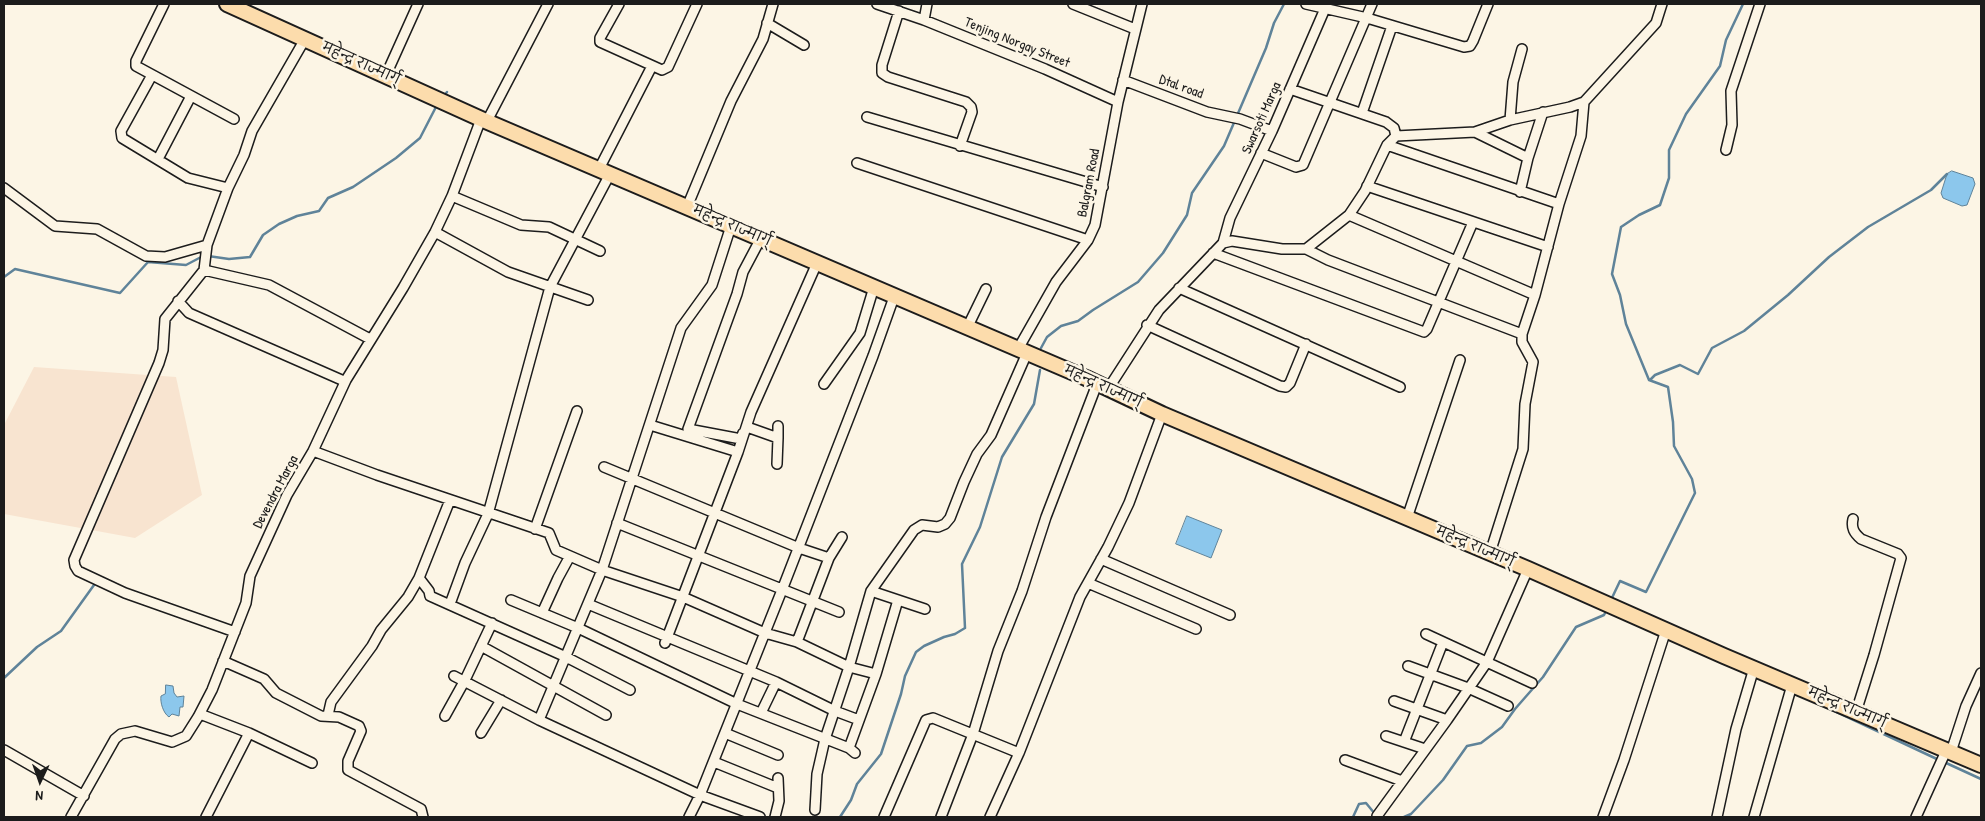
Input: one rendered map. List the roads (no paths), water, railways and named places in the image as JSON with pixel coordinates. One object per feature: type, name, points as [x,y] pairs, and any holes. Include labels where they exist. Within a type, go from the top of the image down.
[{"type":"highway","name":"महेन्द्र राज्मार्ग्","points":[[227,4],[484,120],[1103,386],[1162,414],[1528,569],[1792,685],[1981,765]]},
{"type":"street","points":[[164,4],[135,64],[136,66],[234,119]]},
{"type":"street","points":[[386,75],[418,4]]},
{"type":"street","points":[[536,4],[546,6]]},
{"type":"street","points":[[619,4],[600,38],[600,42],[662,70],[668,67],[696,4]]},
{"type":"street","points":[[687,207],[731,101],[763,39],[773,4]]},
{"type":"street","name":"Tenjing Norgay Street","points":[[877,4],[899,10],[1045,68],[1118,102]]},
{"type":"street","points":[[924,20],[927,4]]},
{"type":"street","points":[[1073,4],[1135,29]]},
{"type":"street","name":"Balgram Road","points":[[815,810],[817,774],[824,739],[849,667],[871,591],[914,530],[922,525],[938,527],[945,524],[950,518],[977,454],[991,435],[1022,351],[1056,282],[1088,240],[1095,226],[1118,102],[1142,4]]},
{"type":"street","points":[[1306,4],[1326,7],[1367,18],[1464,47],[1470,46],[1473,41],[1488,4]]},
{"type":"street","points":[[1261,153],[1300,167],[1303,165],[1331,104],[1372,4]]},
{"type":"street","points":[[1306,249],[1349,215],[1367,186],[1387,145],[1396,136],[1474,132],[1510,120],[1570,107],[1584,102],[1656,23],[1662,4]]},
{"type":"street","points":[[1726,150],[1732,125],[1731,91],[1760,4]]},
{"type":"street","name":"Devendra Marga","points":[[72,815],[115,739],[121,734],[135,731],[172,742],[186,736],[200,714],[224,661],[246,603],[250,576],[287,495],[314,451],[346,380],[435,232],[484,120],[546,6]]},
{"type":"street","name":"Swarsoti Marga","points":[[1223,243],[1230,218],[1272,131],[1326,7]]},
{"type":"street","points":[[899,10],[882,65],[882,73],[888,77],[966,102],[972,107],[960,146]]},
{"type":"street","points":[[767,24],[804,45]]},
{"type":"street","points":[[1362,113],[1392,26]]},
{"type":"street","points":[[235,632],[125,593],[78,571],[74,560],[159,363],[163,350],[165,319],[206,265],[207,248],[228,188],[244,155],[252,131],[305,39]]},
{"type":"street","points":[[1510,120],[1513,82],[1522,49]]},
{"type":"street","points":[[450,604],[465,563],[488,514],[550,288],[576,239],[652,66]]},
{"type":"street","points":[[152,75],[121,133],[122,138],[188,178],[228,188]]},
{"type":"street","name":"Dtal road","points":[[1123,80],[1207,112],[1235,118],[1272,131]]},
{"type":"street","points":[[1290,90],[1386,122],[1394,128],[1396,136]]},
{"type":"street","points":[[158,159],[191,96]]},
{"type":"street","points":[[1490,553],[1523,449],[1524,404],[1533,362],[1522,342],[1522,334],[1535,295],[1559,204],[1581,136],[1584,102]]},
{"type":"street","points":[[1520,192],[1528,158],[1543,112]]},
{"type":"street","points":[[867,117],[1103,187]]},
{"type":"street","points":[[1474,132],[1528,158]]},
{"type":"street","points":[[1387,145],[1559,204]]},
{"type":"street","points":[[857,163],[1088,240]]},
{"type":"street","points":[[1367,186],[1548,247]]},
{"type":"street","points":[[4,188],[55,226],[97,229],[146,256],[165,257],[207,248]]},
{"type":"street","points":[[452,196],[521,225],[549,227],[600,251]]},
{"type":"street","points":[[1349,215],[1535,295]]},
{"type":"street","points":[[1213,253],[1424,332],[1427,329],[1473,222]]},
{"type":"street","points":[[539,720],[602,570],[681,328],[712,285],[731,226]]},
{"type":"street","points":[[435,232],[508,272],[588,300]]},
{"type":"street","points":[[761,238],[743,272],[737,294],[688,429],[741,439],[751,412],[817,263]]},
{"type":"street","points":[[941,817],[973,734],[998,651],[1022,591],[1052,501],[1103,386],[1148,325],[1179,288],[1223,243],[1232,241],[1282,249],[1306,249],[1328,260],[1522,334]]},
{"type":"street","points":[[206,265],[270,285],[370,339]]},
{"type":"street","points":[[824,384],[860,333],[874,287]]},
{"type":"street","points":[[1179,288],[1400,387]]},
{"type":"street","points":[[968,328],[986,289]]},
{"type":"street","points":[[689,817],[714,762],[799,548],[894,297]]},
{"type":"street","points":[[178,301],[189,313],[344,381],[346,380]]},
{"type":"street","points":[[1148,325],[1280,386],[1286,387],[1290,383],[1306,344]]},
{"type":"street","points":[[1407,518],[1460,360]]},
{"type":"street","points":[[535,529],[578,411]]},
{"type":"street","points":[[666,640],[738,452],[751,412]]},
{"type":"street","points":[[990,817],[1019,753],[1072,617],[1129,503],[1162,414]]},
{"type":"street","points":[[650,425],[738,452]]},
{"type":"street","points":[[777,464],[778,426]]},
{"type":"street","points":[[747,427],[778,438]]},
{"type":"street","points":[[314,451],[488,514],[549,533],[556,550],[602,570],[683,597],[765,634],[797,642],[849,667],[876,674]]},
{"type":"street","points":[[604,467],[799,548],[829,558]]},
{"type":"street","points":[[328,715],[331,702],[372,646],[381,630],[408,597],[419,578],[450,500]]},
{"type":"street","points":[[1853,519],[1851,526],[1856,535],[1861,539],[1898,554],[1901,558],[1856,712]]},
{"type":"street","points":[[617,523],[839,612]]},
{"type":"street","points":[[797,642],[829,558],[842,537]]},
{"type":"street","points":[[542,613],[570,556]]},
{"type":"street","points":[[1101,559],[1230,615]]},
{"type":"street","points":[[1377,816],[1487,662],[1528,569]]},
{"type":"street","points":[[419,578],[429,591],[430,596],[492,623],[630,690]]},
{"type":"street","points":[[1088,583],[1196,628]]},
{"type":"street","points":[[871,591],[925,609]]},
{"type":"street","points":[[511,600],[578,628],[737,704],[852,750],[859,720],[876,674],[898,600]]},
{"type":"street","points":[[588,604],[666,640],[776,682],[834,711],[859,720]]},
{"type":"street","points":[[445,716],[492,623]]},
{"type":"street","points":[[1605,817],[1666,630]]},
{"type":"street","points":[[1426,634],[1532,683]]},
{"type":"street","points":[[1404,742],[1443,642]]},
{"type":"street","points":[[481,646],[606,715]]},
{"type":"street","points":[[224,661],[264,679],[276,693],[321,716],[328,715],[346,719],[361,728],[360,736],[348,761],[348,770],[421,809],[423,817]]},
{"type":"street","points":[[1408,666],[1468,688],[1508,706]]},
{"type":"street","points":[[1717,817],[1736,729],[1754,668]]},
{"type":"street","points":[[1916,817],[1948,752],[1981,673]]},
{"type":"street","points":[[454,676],[539,720],[700,795],[760,817]]},
{"type":"street","points":[[761,713],[776,682]]},
{"type":"street","points":[[1754,817],[1792,685]]},
{"type":"street","points":[[481,733],[500,700]]},
{"type":"street","points":[[1394,701],[1447,720]]},
{"type":"street","points":[[200,714],[249,733],[312,763]]},
{"type":"street","points":[[884,817],[926,720],[933,718],[1019,753]]},
{"type":"street","points":[[206,817],[249,733]]},
{"type":"street","points":[[725,733],[778,755]]},
{"type":"street","points":[[1386,736],[1424,749]]},
{"type":"street","points":[[4,750],[84,796]]},
{"type":"street","points":[[1345,760],[1402,781]]},
{"type":"street","points":[[714,762],[778,788]]},
{"type":"street","points":[[775,817],[779,801],[778,778]]},
{"type":"street","points":[[72,815],[83,817]]},
{"type":"water","points":[[1952,171],[1973,178],[1975,184],[1967,205],[1962,206],[1943,198],[1941,193],[1947,174]]},
{"type":"water","points":[[1187,516],[1222,530],[1211,558],[1176,544]]},
{"type":"water","points":[[166,685],[173,686],[177,697],[184,696],[183,707],[180,707],[179,716],[172,714],[169,717],[164,710],[161,696],[165,694]]},
{"type":"waterway","points":[[1041,348],[1047,337],[1061,326],[1078,321],[1138,282],[1163,253],[1187,215],[1192,193],[1224,146],[1266,48],[1274,23],[1284,4]]},
{"type":"waterway","points":[[1610,602],[1620,581],[1646,592],[1695,493],[1692,479],[1674,446],[1668,387],[1649,380],[1626,324],[1620,295],[1612,274],[1621,227],[1639,215],[1660,205],[1669,178],[1669,150],[1686,114],[1720,66],[1726,40],[1743,4]]},
{"type":"waterway","points":[[443,97],[447,92]]},
{"type":"waterway","points":[[208,256],[229,259],[250,257],[263,235],[279,224],[297,216],[319,211],[328,198],[353,187],[396,158],[420,138],[438,103]]},
{"type":"waterway","points":[[1650,380],[1655,375],[1680,365],[1698,374],[1712,348],[1744,331],[1788,295],[1829,257],[1868,227],[1931,190],[1947,174]]},
{"type":"waterway","points":[[4,277],[15,269],[120,293],[148,262],[186,265],[203,256]]},
{"type":"waterway","points":[[840,817],[851,800],[857,784],[881,754],[905,676],[916,652],[924,646],[965,628],[962,564],[980,527],[1002,457],[1034,404],[1040,370]]},
{"type":"waterway","points":[[4,678],[37,647],[61,631],[94,585]]},
{"type":"waterway","points":[[1404,817],[1411,814],[1443,780],[1467,746],[1481,743],[1502,727],[1543,677],[1576,627],[1604,615],[1607,609]]},
{"type":"waterway","points":[[1826,707],[1939,760]]},
{"type":"waterway","points":[[1944,762],[1981,779]]},
{"type":"waterway","points":[[1353,817],[1359,804],[1366,803],[1375,814]]}]
